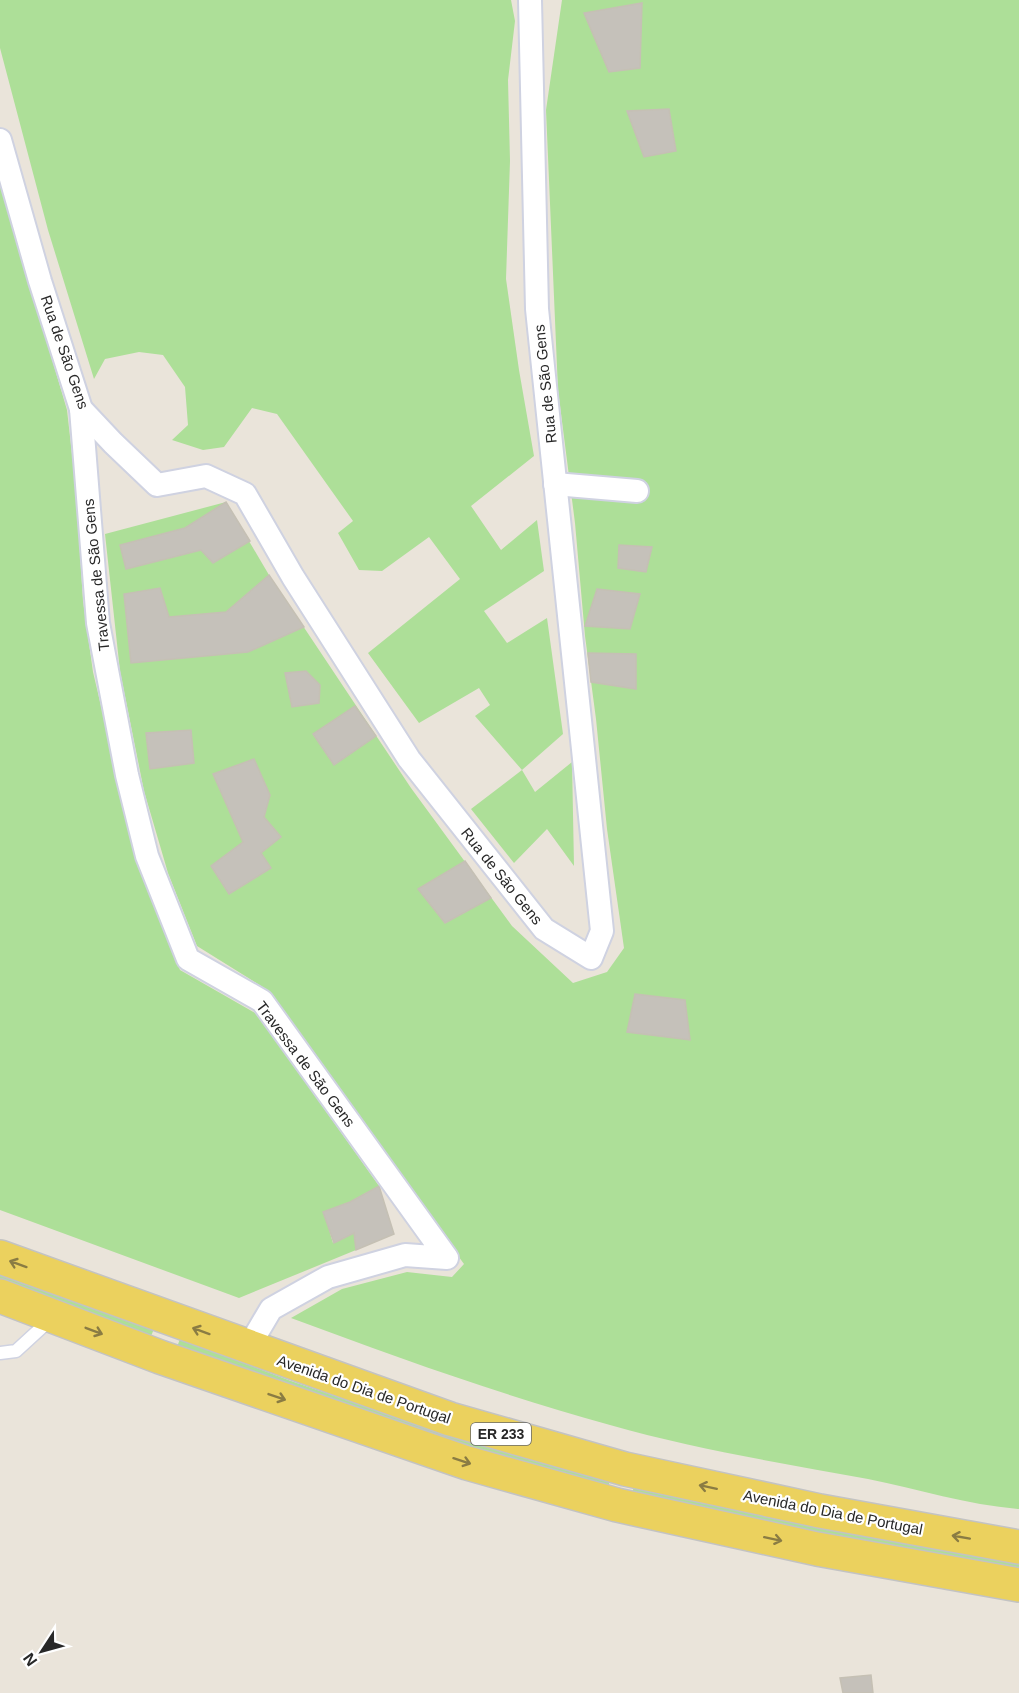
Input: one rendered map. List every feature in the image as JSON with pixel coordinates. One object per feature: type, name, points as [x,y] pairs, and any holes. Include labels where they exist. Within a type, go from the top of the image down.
[{"type":"main road","name":"Avenida do Dia de Portugal","points":[[0,1257],[450,1419],[625,1469],[820,1511],[1019,1547]]},
{"type":"main road","name":"ER 233","points":[[0,1296],[160,1357],[467,1462],[606,1501],[817,1549],[1019,1585]]},
{"type":"street","name":"Rua de São Gens","points":[[0,140],[40,281],[81,409],[157,485],[206,476],[246,494],[293,577],[409,759],[544,929],[591,958],[602,931],[537,309],[530,0]]},
{"type":"street","name":"Travessa de São Gens","points":[[81,409],[98,623],[124,763],[147,856],[188,959],[262,1001],[447,1258],[405,1255],[328,1278],[271,1309],[248,1348]]},
{"type":"street","points":[[555,484],[637,491]]},
{"type":"lane","points":[[0,1353],[16,1351],[54,1316]]},
{"type":"green space","points":[[0,0],[511,0],[515,21],[508,80],[510,161],[506,279],[534,456],[471,506],[501,550],[537,520],[544,571],[484,611],[507,643],[547,618],[563,734],[522,770],[475,716],[490,705],[479,688],[419,723],[368,653],[460,579],[429,537],[382,571],[359,570],[338,533],[353,521],[277,414],[252,408],[224,447],[203,450],[172,440],[188,425],[185,387],[163,355],[139,352],[105,359],[94,379],[48,230],[0,48]]},
{"type":"green space","points":[[562,0],[1019,0],[1019,1509],[962,1500],[642,1434],[489,1388],[291,1318],[342,1289],[407,1272],[452,1277],[464,1264],[266,989],[197,946],[168,873],[144,791],[120,671],[105,534],[226,502],[269,575],[411,788],[512,926],[573,983],[607,972],[624,948],[607,829],[585,636],[575,523],[558,390],[546,110]]},
{"type":"green space","points":[[0,183],[67,410],[76,490],[83,601],[93,672],[138,863],[180,970],[257,1014],[379,1186],[350,1202],[324,1212],[333,1243],[354,1233],[356,1250],[239,1298],[0,1210]]},
{"type":"green space","points":[[572,762],[574,866],[547,829],[514,863],[471,809],[522,770],[535,792]]},
{"type":"green space","points":[[0,1272],[154,1329],[151,1336],[0,1281]]},
{"type":"green space","points":[[180,1339],[291,1381],[402,1419],[610,1479],[608,1488],[503,1458],[177,1347]]},
{"type":"green space","points":[[634,1486],[800,1524],[1019,1561],[1019,1568],[798,1531],[632,1494]]},
{"type":"building","points":[[642,3],[640,68],[609,72],[584,13]]},
{"type":"building","points":[[669,109],[676,151],[644,157],[627,111]]},
{"type":"building","points":[[226,502],[250,541],[213,563],[201,550],[126,569],[120,545],[185,528]]},
{"type":"building","points":[[619,545],[652,547],[646,572],[618,568]]},
{"type":"building","points":[[269,575],[304,627],[248,652],[131,663],[124,594],[160,588],[169,617],[226,612]]},
{"type":"building","points":[[597,589],[640,594],[630,629],[585,626]]},
{"type":"building","points":[[588,653],[636,654],[636,689],[591,682]]},
{"type":"building","points":[[306,671],[320,685],[319,703],[292,707],[285,673]]},
{"type":"building","points":[[355,706],[376,736],[334,765],[313,734]]},
{"type":"building","points":[[191,730],[194,763],[150,769],[146,733]]},
{"type":"building","points":[[254,759],[270,795],[264,817],[281,837],[261,853],[271,868],[229,894],[211,866],[243,842],[213,774]]},
{"type":"building","points":[[465,861],[491,898],[445,923],[418,889]]},
{"type":"building","points":[[635,994],[685,1000],[690,1040],[627,1032]]},
{"type":"building","points":[[379,1186],[394,1234],[356,1250],[354,1233],[334,1243],[323,1212],[350,1202]]},
{"type":"building","points":[[871,1675],[873,1693],[843,1693],[840,1678]]}]
